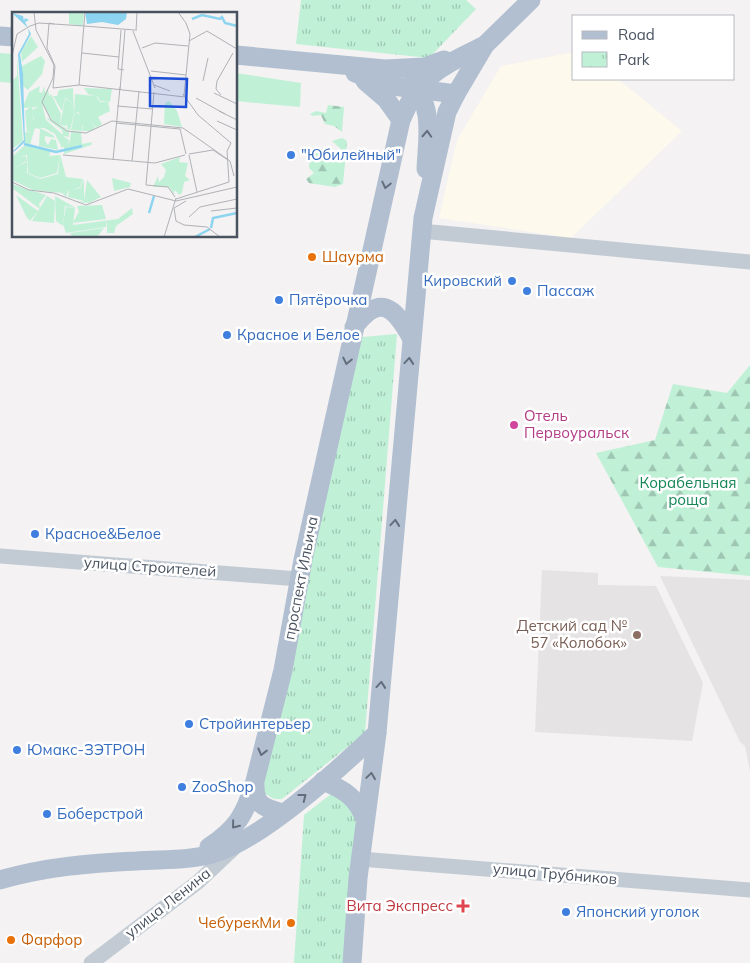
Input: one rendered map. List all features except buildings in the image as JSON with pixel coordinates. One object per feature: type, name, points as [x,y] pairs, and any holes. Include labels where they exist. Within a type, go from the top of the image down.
[{"type":"main road","points":[[422,224],[447,112],[485,45],[531,0]]},
{"type":"main road","points":[[238,55],[343,68],[385,69],[425,67],[485,45]]},
{"type":"main road","name":"проспект Ильича","points":[[282,813],[271,810],[258,801],[254,794],[255,781],[283,670],[299,578],[401,120],[417,89],[440,67],[485,45]]},
{"type":"main road","points":[[343,68],[385,85],[456,94]]},
{"type":"main road","points":[[343,68],[386,99],[401,120]]},
{"type":"main road","points":[[352,963],[360,859],[377,733],[422,224],[428,115],[417,89],[402,76],[385,69]]},
{"type":"main road","points":[[354,327],[362,316],[375,308],[388,308],[400,316],[411,337]]},
{"type":"main road","name":"улица Ленина","points":[[0,880],[62,866],[192,858],[217,852],[243,840],[282,813],[323,781],[377,733]]},
{"type":"main road","name":"улица Ленина","points":[[192,858],[221,839],[239,820],[246,811],[255,781]]},
{"type":"main road","points":[[323,781],[345,790],[359,804],[365,819]]},
{"type":"street","points":[[422,224],[750,262]]},
{"type":"street","name":"улица Строителей","points":[[0,556],[299,578]]},
{"type":"street","name":"улица Ленина","points":[[91,963],[198,882],[243,840]]},
{"type":"street","name":"улица Трубников","points":[[360,859],[750,890]]},
{"type":"shaded area","points":[[572,52],[572,80],[619,80],[682,131],[571,238],[439,218],[457,140],[501,66]]},
{"type":"shaded area","name":"Детский сад № 57 «Колобок»","points":[[542,570],[598,573],[598,585],[656,586],[703,683],[692,741],[535,732]]},
{"type":"shaded area","points":[[660,576],[750,580],[750,772],[745,746],[740,742]]},
{"type":"green space","points":[[301,0],[466,0],[476,9],[429,58],[296,44]]},
{"type":"green space","points":[[0,53],[12,54],[12,83],[0,82]]},
{"type":"green space","points":[[238,73],[301,83],[300,107],[238,101]]},
{"type":"green space","points":[[328,105],[344,107],[342,132],[334,126],[325,124],[321,115],[312,116],[310,114],[316,111],[326,113]]},
{"type":"green space","points":[[342,138],[347,143],[343,184],[335,187],[309,183],[306,179],[314,173],[309,168],[310,151],[322,148],[337,155],[341,149],[332,141]]},
{"type":"green space","points":[[397,334],[365,733],[282,799],[274,799],[262,792],[304,592],[362,337]]},
{"type":"green space","name":"Корабельная роща","points":[[750,365],[750,576],[658,567],[596,453],[655,440],[673,384],[727,393]]},
{"type":"green space","points":[[331,794],[344,795],[358,820],[348,963],[294,963],[304,815]]},
{"type":"place","name":"\"Юбилейный\"","points":[[291,155]]},
{"type":"place","name":"Шаурма","points":[[312,257]]},
{"type":"place","name":"Кировский","points":[[512,281]]},
{"type":"place","name":"Пассаж","points":[[527,291]]},
{"type":"place","name":"Пятёрочка","points":[[279,300]]},
{"type":"place","name":"Красное и Белое","points":[[227,335]]},
{"type":"place","name":"Отель Первоуральск","points":[[514,425]]},
{"type":"place","name":"Красное&Белое","points":[[35,534]]},
{"type":"place","name":"Детский сад № 57 «Колобок»","points":[[637,635]]},
{"type":"place","name":"Стройинтерьер","points":[[189,724]]},
{"type":"place","name":"Юмакс-ЗЭТРОН","points":[[17,750]]},
{"type":"place","name":"ZooShop","points":[[182,787]]},
{"type":"place","name":"Боберстрой","points":[[47,814]]},
{"type":"place","name":"Вита Экспресс","points":[[463,906]]},
{"type":"place","name":"Японский уголок","points":[[566,912]]},
{"type":"place","name":"ЧебурекМи","points":[[291,923]]},
{"type":"place","name":"Фарфор","points":[[11,940]]}]
